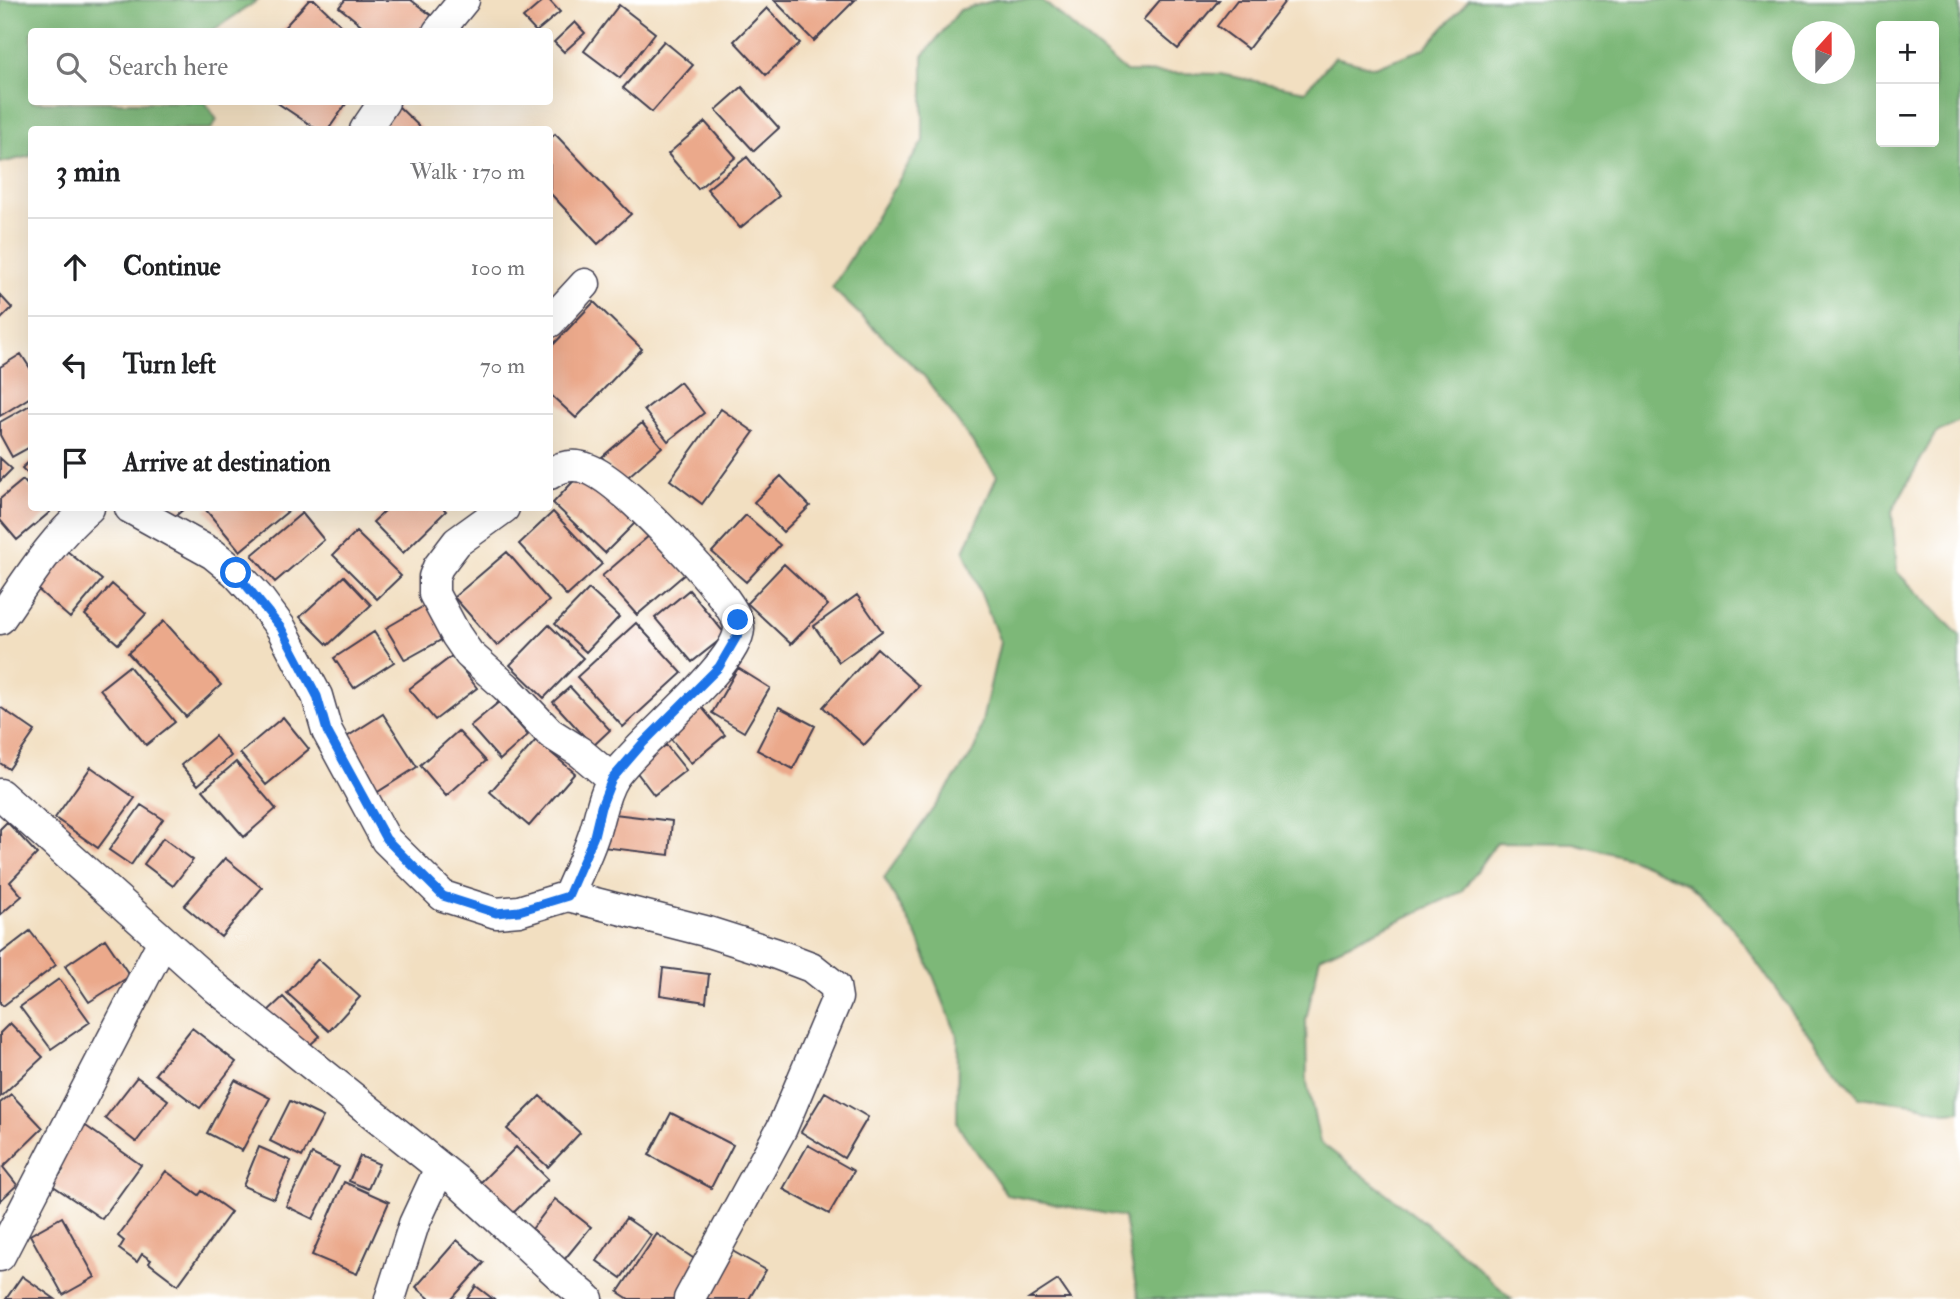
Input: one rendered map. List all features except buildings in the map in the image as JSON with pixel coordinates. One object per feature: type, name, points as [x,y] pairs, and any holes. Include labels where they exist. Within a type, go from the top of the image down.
[{"type":"street","points":[[441,28],[464,0]]},
{"type":"street","points":[[368,126],[382,105]]},
{"type":"street","points":[[553,319],[584,284]]},
{"type":"street","points":[[553,472],[573,466],[587,467],[605,477],[635,502],[691,559],[732,608],[740,631],[719,667],[643,743],[612,779],[594,836],[568,896]]},
{"type":"street","points":[[0,620],[55,539],[86,511]]},
{"type":"street","points":[[135,511],[213,554],[236,573],[258,597],[281,628],[293,650],[317,696],[327,731],[386,839],[443,896],[496,913],[519,911],[568,896],[705,931],[774,953],[811,967],[835,986],[837,998],[782,1128],[689,1299]]},
{"type":"street","points":[[487,512],[457,542],[438,567],[434,577],[434,594],[469,654],[551,733],[580,752],[612,779]]},
{"type":"street","points":[[0,794],[163,941],[276,1038],[440,1168],[588,1299]]},
{"type":"street","points":[[0,1256],[163,941]]},
{"type":"street","points":[[390,1299],[414,1224],[440,1168]]},
{"type":"green space","points":[[0,0],[258,0],[216,28],[28,28],[28,105],[207,105],[217,120],[213,126],[28,126],[28,157],[0,163]]},
{"type":"green space","points":[[996,0],[1042,0],[1126,72],[1220,74],[1305,91],[1335,57],[1374,67],[1424,49],[1469,0],[1960,0],[1960,420],[1935,434],[1892,511],[1897,572],[1960,636],[1960,1111],[1945,1112],[1913,1104],[1859,1097],[1793,1014],[1731,926],[1687,883],[1632,859],[1574,843],[1497,842],[1461,892],[1320,957],[1306,1019],[1307,1083],[1320,1142],[1448,1241],[1512,1299],[1138,1299],[1124,1217],[1007,1195],[957,1124],[958,1038],[917,936],[884,878],[976,748],[1000,642],[964,551],[997,476],[924,376],[832,288],[923,141],[923,56],[960,10]]},
{"type":"route","points":[[236,573],[281,628],[317,696],[327,731],[386,839],[443,896],[496,913],[519,911],[568,896],[594,836],[612,779],[643,743],[719,667],[740,631],[738,620]]}]
